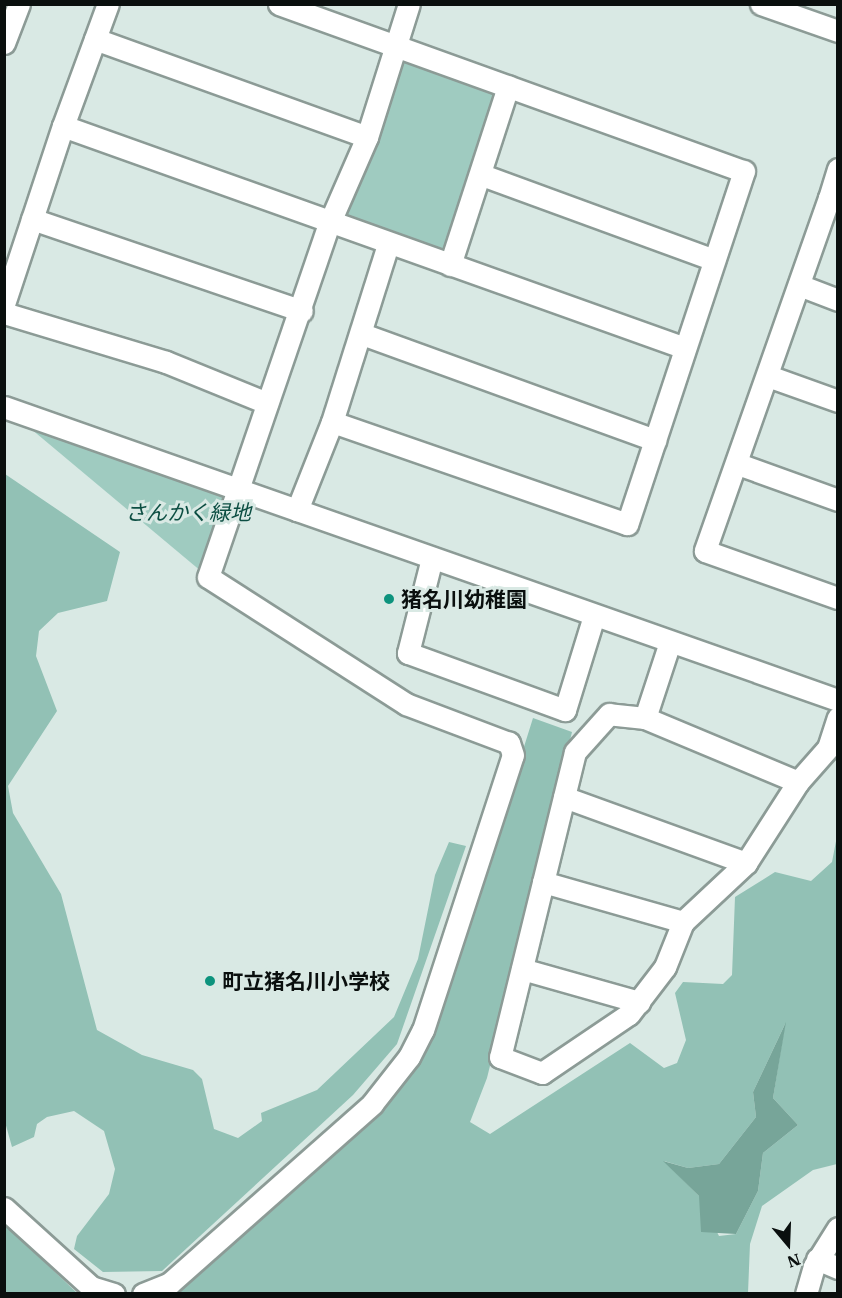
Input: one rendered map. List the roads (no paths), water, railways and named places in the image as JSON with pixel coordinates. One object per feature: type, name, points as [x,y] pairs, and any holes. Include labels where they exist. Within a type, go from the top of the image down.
[{"type":"street","points":[[4,304],[63,126],[108,4]]},
{"type":"street","points":[[279,4],[744,171],[627,524],[332,422]]},
{"type":"street","points":[[143,1293],[170,1283],[372,1104],[405,1064],[423,1030],[513,754],[509,743],[406,704],[208,577],[267,403],[302,311],[329,224],[367,137],[409,4]]},
{"type":"street","points":[[760,4],[837,31]]},
{"type":"street","points":[[4,43],[12,11]]},
{"type":"street","points":[[95,39],[367,137]]},
{"type":"street","points":[[450,265],[482,175],[508,86]]},
{"type":"street","points":[[63,126],[329,224],[685,348]]},
{"type":"street","points":[[837,169],[833,199],[799,285],[738,464],[705,551],[837,598]]},
{"type":"street","points":[[482,175],[714,260]]},
{"type":"street","points":[[32,219],[302,311]]},
{"type":"street","points":[[297,510],[332,422],[362,334],[388,244]]},
{"type":"street","points":[[799,285],[837,300]]},
{"type":"street","points":[[4,313],[166,362],[267,403]]},
{"type":"street","points":[[362,334],[655,440]]},
{"type":"street","points":[[768,376],[837,400]]},
{"type":"street","points":[[4,407],[837,700]]},
{"type":"street","points":[[738,464],[837,500]]},
{"type":"street","points":[[432,558],[408,653],[565,710],[594,616]]},
{"type":"street","points":[[645,718],[670,642]]},
{"type":"street","points":[[798,783],[645,718],[609,714],[575,752],[500,1057],[542,1073],[639,1002],[665,968],[683,922],[746,863],[798,783],[828,748],[837,718]]},
{"type":"street","points":[[564,798],[746,863]]},
{"type":"street","points":[[543,882],[683,922]]},
{"type":"street","points":[[522,969],[639,1002]]},
{"type":"street","points":[[4,1208],[91,1287],[114,1293]]},
{"type":"street","points":[[806,1293],[817,1259],[837,1228]]},
{"type":"street","points":[[817,1259],[837,1268]]},
{"type":"place","name":"猪名川幼稚園","points":[[389,599]]},
{"type":"place","name":"町立猪名川小学校","points":[[210,981]]},
{"type":"park label","name":"さんかく緑地","points":[[188,512]]}]
